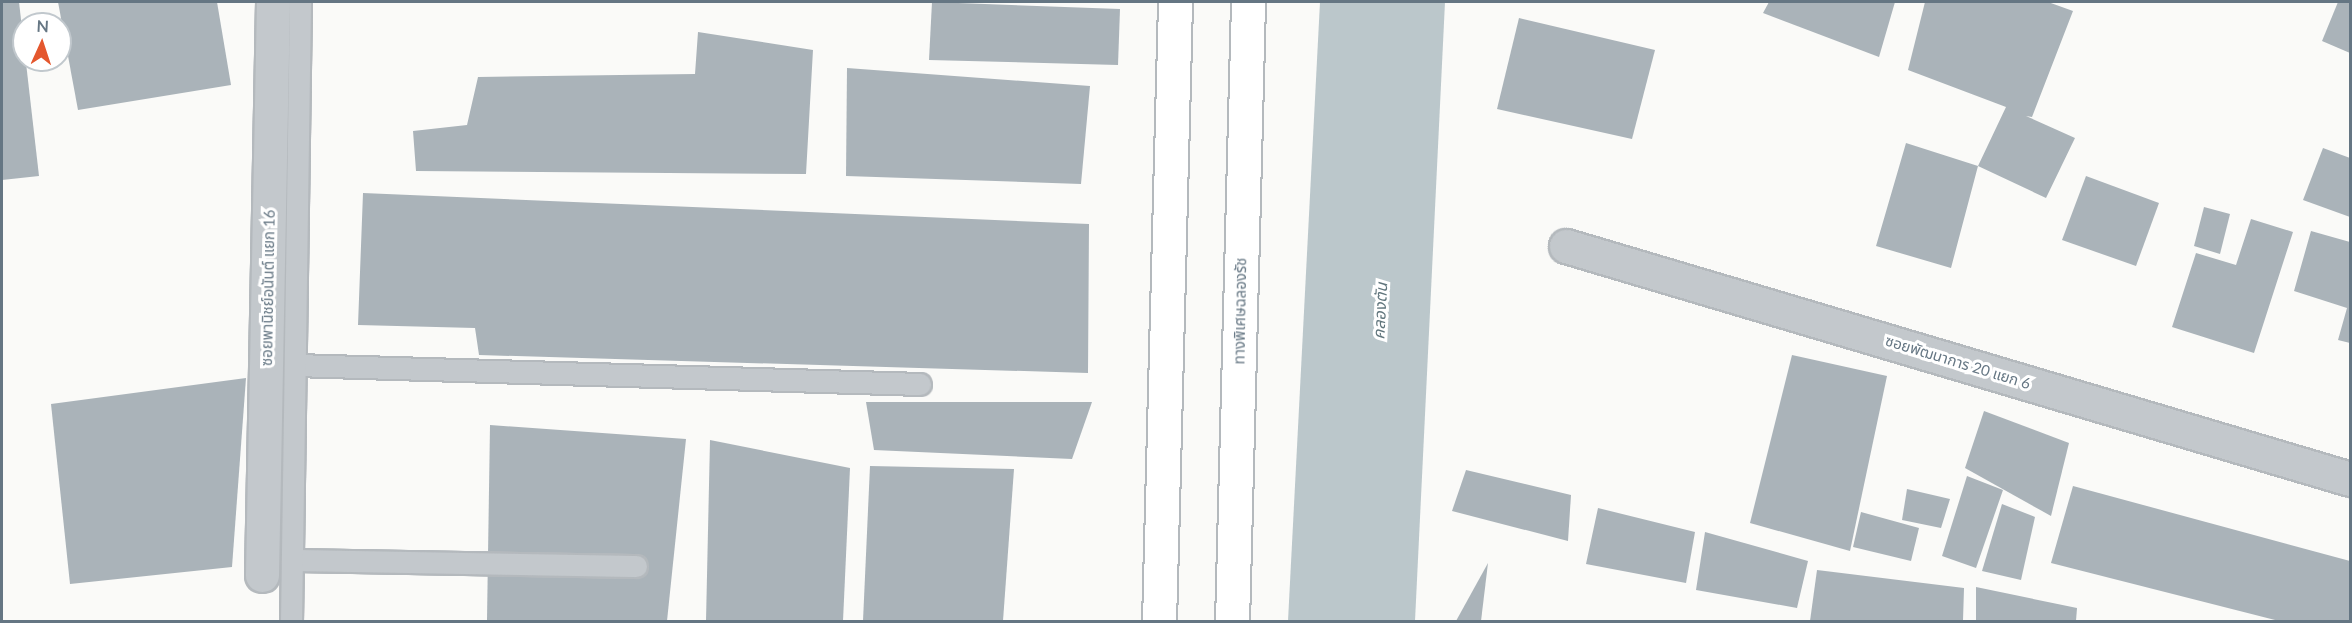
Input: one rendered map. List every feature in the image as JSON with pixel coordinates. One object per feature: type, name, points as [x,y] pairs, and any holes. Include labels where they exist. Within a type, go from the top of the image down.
[{"type":"highway","points":[[1159,621],[1175,2]]},
{"type":"highway","name":"ทางพิเศษฉลองรัช","points":[[1232,621],[1247,39],[1250,2]]},
{"type":"street","name":"ซอยพานิชย์อนันต์ แยก 16","points":[[262,575],[273,2]]},
{"type":"street","name":"ซอยพัฒนาการ 20 แยก 6","points":[[1566,246],[2350,478]]},
{"type":"lane","points":[[291,621],[300,2]]},
{"type":"lane","points":[[295,365],[920,384]]},
{"type":"lane","points":[[292,560],[636,566]]},
{"type":"water","name":"คลองตัน","points":[[1320,2],[1445,2],[1415,621],[1288,621]]},
{"type":"building","points":[[2,2],[19,2],[20,12],[12,12],[12,72],[27,72],[39,176],[2,180]]},
{"type":"building","points":[[58,2],[217,2],[231,85],[78,110],[71,72],[72,12],[60,12]]},
{"type":"building","points":[[932,2],[1120,9],[1118,65],[929,60]]},
{"type":"building","points":[[1769,2],[1895,2],[1879,57],[1763,13]]},
{"type":"building","points":[[1925,2],[2048,2],[2073,11],[2032,117],[2026,116],[2075,138],[2046,198],[1978,166],[2006,107],[1908,70]]},
{"type":"building","points":[[2338,2],[2350,2],[2350,53],[2322,41]]},
{"type":"building","points":[[1519,18],[1655,50],[1632,139],[1497,109]]},
{"type":"building","points":[[698,32],[813,50],[806,174],[416,171],[413,131],[467,125],[478,77],[695,74]]},
{"type":"building","points":[[847,68],[1090,86],[1081,184],[846,176]]},
{"type":"building","points":[[1906,143],[1978,166],[1951,268],[1876,246]]},
{"type":"building","points":[[2323,148],[2350,158],[2350,217],[2303,200]]},
{"type":"building","points":[[2086,176],[2159,203],[2136,266],[2062,240]]},
{"type":"building","points":[[363,193],[1089,224],[1088,373],[479,355],[475,328],[358,325]]},
{"type":"building","points":[[2204,207],[2230,214],[2220,254],[2194,246]]},
{"type":"building","points":[[2251,219],[2293,232],[2254,353],[2172,327],[2196,253],[2236,265]]},
{"type":"building","points":[[2311,231],[2350,242],[2350,343],[2338,340],[2347,308],[2294,291]]},
{"type":"building","points":[[1792,355],[1887,376],[1850,551],[1750,523]]},
{"type":"building","points":[[246,378],[232,567],[70,584],[51,404]]},
{"type":"building","points":[[866,402],[1092,402],[1072,459],[874,450]]},
{"type":"building","points":[[1984,411],[2069,443],[2051,516],[1965,468]]},
{"type":"building","points":[[490,425],[686,439],[667,621],[487,620]]},
{"type":"building","points":[[710,440],[850,468],[843,621],[706,621]]},
{"type":"building","points":[[870,466],[1014,469],[1003,621],[863,621]]},
{"type":"building","points":[[1466,470],[1571,495],[1568,541],[1452,511]]},
{"type":"building","points":[[1967,476],[2003,490],[1976,568],[1942,556]]},
{"type":"building","points":[[2073,486],[2350,561],[2350,621],[2279,621],[2051,563]]},
{"type":"building","points":[[1907,489],[1950,499],[1941,528],[1902,520]]},
{"type":"building","points":[[2002,504],[2035,517],[2021,580],[1982,571]]},
{"type":"building","points":[[1598,508],[1695,532],[1686,583],[1586,564]]},
{"type":"building","points":[[1861,512],[1919,528],[1911,561],[1853,547]]},
{"type":"building","points":[[1705,532],[1808,561],[1797,608],[1696,590]]},
{"type":"building","points":[[1488,563],[1481,621],[1456,621]]},
{"type":"building","points":[[1817,570],[1964,588],[1963,621],[1810,621]]},
{"type":"building","points":[[1976,587],[2077,608],[2076,621],[1976,621]]}]
